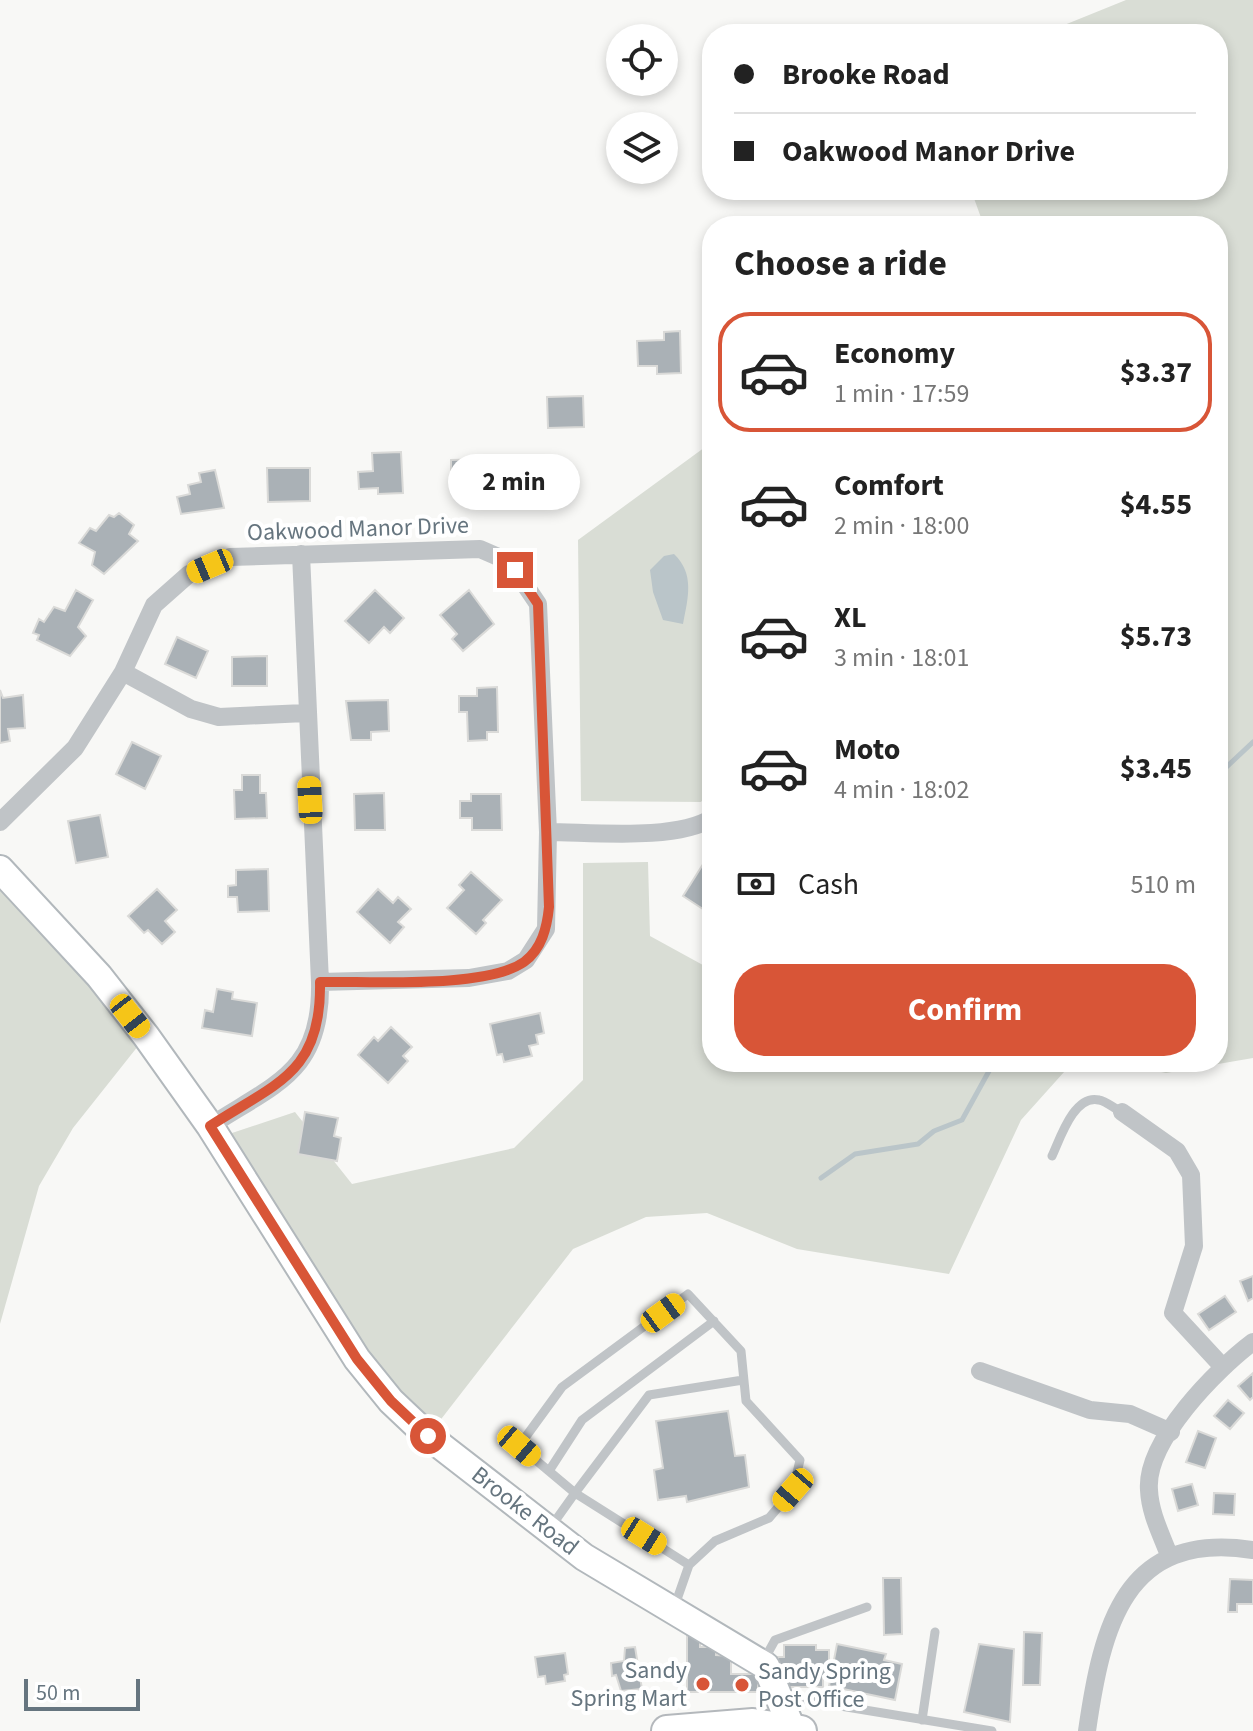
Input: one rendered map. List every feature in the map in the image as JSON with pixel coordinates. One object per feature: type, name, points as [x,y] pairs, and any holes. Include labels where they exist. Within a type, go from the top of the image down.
[{"type":"main road","points":[[667,1731],[753,1724],[795,1730]]},
{"type":"street","name":"Oakwood Manor Drive","points":[[0,822],[75,748],[123,672],[154,605],[189,574],[230,557],[480,549],[503,559],[515,570],[538,604],[548,832],[546,929],[526,960],[508,971],[469,978],[320,982]]},
{"type":"street","points":[[210,1126],[295,1071],[317,1029],[320,982],[305,713],[301,554]]},
{"type":"street","points":[[123,672],[191,709],[219,717],[305,713]]},
{"type":"street","points":[[548,832],[670,830],[702,824]]},
{"type":"street","name":"Brooke Road","points":[[0,869],[99,976],[210,1126],[357,1359],[391,1401],[428,1436],[584,1557],[762,1664]]},
{"type":"street","points":[[1122,1112],[1177,1151],[1191,1175],[1194,1246],[1173,1313],[1222,1366]]},
{"type":"street","points":[[1169,1555],[1153,1515],[1148,1487],[1156,1458],[1191,1400],[1222,1366],[1253,1342]]},
{"type":"street","points":[[980,1371],[1090,1410],[1130,1414],[1171,1432]]},
{"type":"street","points":[[1087,1731],[1104,1642],[1113,1613],[1134,1582],[1169,1555],[1220,1545],[1253,1550]]},
{"type":"street","points":[[762,1664],[795,1730]]},
{"type":"lane","points":[[1052,1156],[1076,1110],[1087,1100],[1099,1100],[1122,1112]]},
{"type":"lane","points":[[673,1611],[689,1565],[715,1541],[769,1518],[793,1490],[800,1460],[746,1401],[741,1351],[688,1294],[562,1387],[519,1446],[575,1493],[689,1565]]},
{"type":"lane","points":[[549,1471],[582,1420],[714,1321]]},
{"type":"lane","points":[[548,1530],[649,1395],[743,1380]]},
{"type":"lane","points":[[762,1664],[775,1640],[867,1607]]},
{"type":"lane","points":[[922,1720],[935,1632]]},
{"type":"lane","points":[[804,1700],[992,1731]]},
{"type":"shaded area","points":[[1126,0],[1253,0],[1253,1058],[1228,1062],[1228,216],[980,216],[975,200],[1228,200],[1228,24],[1067,24]]},
{"type":"shaded area","points":[[702,449],[701,802],[581,801],[578,540]]},
{"type":"shaded area","points":[[674,554],[687,578],[688,596],[683,624],[663,620],[653,592],[650,570],[664,556]]},
{"type":"shaded area","points":[[648,862],[650,936],[702,965],[702,1072],[1064,1072],[1021,1120],[949,1274],[797,1249],[707,1213],[646,1217],[573,1249],[428,1436],[391,1401],[217,1138],[295,1112],[352,1184],[514,1148],[583,1080],[583,863]]},
{"type":"shaded area","points":[[0,875],[146,1036],[73,1128],[39,1186],[0,1324]]},
{"type":"building","points":[[680,331],[681,373],[657,374],[657,366],[638,366],[637,341],[664,340],[664,332]]},
{"type":"building","points":[[583,396],[584,427],[548,428],[547,397]]},
{"type":"building","points":[[401,452],[403,493],[378,494],[378,488],[359,489],[358,472],[373,471],[372,453]]},
{"type":"building","points":[[487,459],[488,489],[451,490],[451,460]]},
{"type":"building","points":[[267,468],[310,468],[310,501],[268,502]]},
{"type":"building","points":[[215,470],[224,508],[181,514],[177,497],[190,494],[188,485],[201,482],[199,473]]},
{"type":"building","points":[[119,513],[134,525],[129,534],[138,541],[104,574],[92,565],[95,552],[79,543],[90,528],[96,531],[109,515],[114,517]]},
{"type":"building","points":[[76,590],[93,600],[78,627],[86,636],[70,656],[37,640],[39,635],[33,633],[39,619],[44,622],[54,607],[65,611]]},
{"type":"building","points":[[375,590],[404,618],[390,633],[384,627],[369,643],[345,621]]},
{"type":"building","points":[[469,590],[494,624],[463,651],[452,639],[457,634],[440,615]]},
{"type":"building","points":[[177,637],[208,651],[196,678],[165,664]]},
{"type":"building","points":[[267,656],[267,686],[232,686],[232,657]]},
{"type":"building","points":[[497,687],[498,732],[487,732],[487,740],[468,741],[467,712],[459,712],[459,696],[477,696],[477,688]]},
{"type":"building","points":[[0,690],[3,698],[23,695],[25,728],[8,729],[10,741],[0,743]]},
{"type":"building","points":[[388,700],[389,731],[371,732],[371,740],[351,740],[346,701]]},
{"type":"building","points":[[132,742],[161,756],[145,789],[116,774]]},
{"type":"building","points":[[242,775],[260,775],[260,793],[266,793],[267,818],[235,819],[234,790],[242,790]]},
{"type":"building","points":[[384,793],[385,830],[355,830],[354,794]]},
{"type":"building","points":[[471,794],[501,794],[502,830],[472,830],[472,818],[460,818],[460,801],[471,801]]},
{"type":"building","points":[[100,815],[108,857],[76,863],[68,821]]},
{"type":"building","points":[[702,866],[702,908],[683,896]]},
{"type":"building","points":[[268,869],[269,911],[238,912],[237,897],[228,897],[228,886],[236,885],[236,870]]},
{"type":"building","points":[[471,872],[502,900],[483,920],[486,923],[476,934],[447,908],[464,890],[459,885]]},
{"type":"building","points":[[157,889],[177,910],[165,921],[175,932],[162,944],[148,930],[144,933],[128,916]]},
{"type":"building","points":[[378,889],[393,903],[398,897],[411,909],[398,922],[404,927],[390,943],[357,912]]},
{"type":"building","points":[[217,989],[233,992],[232,999],[257,1003],[252,1036],[202,1028],[205,1010],[213,1012]]},
{"type":"building","points":[[540,1013],[544,1033],[536,1035],[538,1044],[529,1046],[532,1056],[504,1062],[502,1054],[497,1055],[490,1024]]},
{"type":"building","points":[[391,1027],[412,1047],[403,1056],[408,1061],[388,1083],[358,1055],[374,1037],[378,1041]]},
{"type":"building","points":[[305,1112],[338,1118],[334,1136],[341,1138],[337,1161],[298,1154]]},
{"type":"building","points":[[1253,1276],[1253,1298],[1248,1301],[1240,1281]]},
{"type":"building","points":[[1225,1296],[1236,1312],[1209,1330],[1198,1314]]},
{"type":"building","points":[[1253,1373],[1253,1397],[1250,1400],[1238,1386]]},
{"type":"building","points":[[1228,1400],[1244,1413],[1230,1429],[1214,1416]]},
{"type":"building","points":[[728,1411],[735,1456],[745,1455],[749,1487],[687,1502],[686,1496],[658,1500],[654,1470],[663,1468],[656,1421]]},
{"type":"building","points":[[1198,1431],[1216,1438],[1205,1468],[1186,1462]]},
{"type":"building","points":[[1192,1484],[1198,1505],[1178,1511],[1172,1489]]},
{"type":"building","points":[[1214,1493],[1235,1494],[1234,1515],[1213,1514]]},
{"type":"building","points":[[883,1578],[901,1578],[902,1634],[884,1635]]},
{"type":"building","points":[[1230,1579],[1253,1580],[1253,1604],[1237,1604],[1237,1612],[1228,1612]]},
{"type":"building","points":[[1024,1632],[1042,1633],[1040,1685],[1023,1685]]},
{"type":"building","points":[[687,1633],[700,1633],[700,1647],[716,1647],[716,1655],[731,1656],[731,1674],[758,1674],[758,1692],[687,1692]]},
{"type":"building","points":[[837,1644],[886,1654],[884,1660],[902,1664],[895,1700],[829,1686]]},
{"type":"building","points":[[979,1644],[1014,1649],[1010,1722],[964,1712]]},
{"type":"building","points":[[784,1645],[816,1645],[816,1650],[829,1650],[829,1676],[823,1676],[823,1687],[784,1687],[778,1676],[778,1657],[784,1657]]},
{"type":"building","points":[[635,1647],[642,1689],[621,1691],[616,1675],[612,1676],[611,1663],[624,1661],[625,1648]]},
{"type":"building","points":[[565,1653],[568,1674],[564,1675],[565,1681],[546,1684],[545,1676],[538,1677],[535,1657]]},
{"type":"waterway","points":[[1228,766],[1253,742]]},
{"type":"waterway","points":[[821,1178],[855,1154],[918,1144],[934,1131],[962,1120],[988,1072]]},
{"type":"place","name":"Sandy Spring Mart","points":[[703,1684]]},
{"type":"place","name":"Sandy Spring Post Office","points":[[742,1685]]},
{"type":"route","points":[[428,1436],[391,1401],[357,1359],[210,1126],[295,1071],[317,1029],[320,982],[469,978],[508,971],[526,960],[537,947],[546,929],[549,907],[538,604],[515,570]]}]
